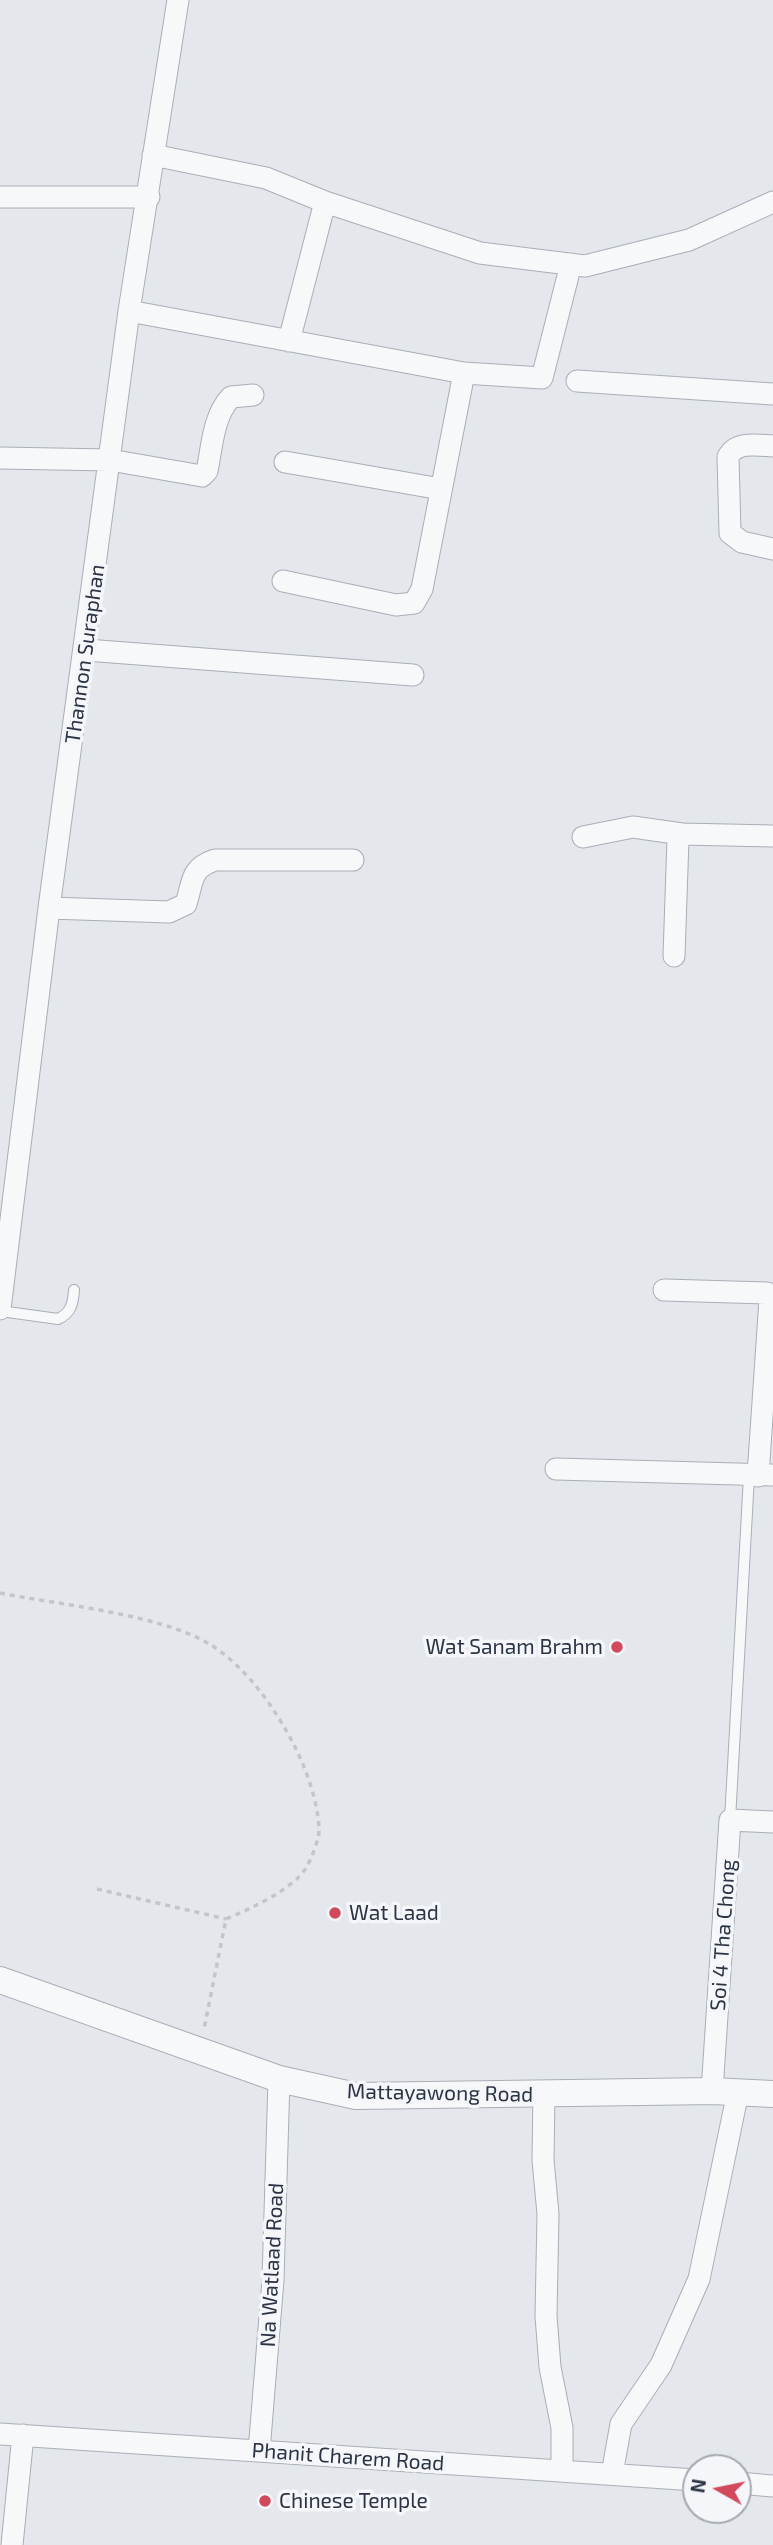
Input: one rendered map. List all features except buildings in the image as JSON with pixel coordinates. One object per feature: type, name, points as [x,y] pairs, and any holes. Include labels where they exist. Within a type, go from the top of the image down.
[{"type":"street","name":"Thannon Suraphan","points":[[0,1310],[49,908],[86,650],[129,311],[178,0]]},
{"type":"street","points":[[153,155],[266,178],[325,202],[480,253],[585,266],[689,240],[773,202]]},
{"type":"street","points":[[0,197],[149,197]]},
{"type":"street","points":[[289,341],[325,202]]},
{"type":"street","points":[[129,311],[464,373],[542,379],[571,264]]},
{"type":"street","points":[[283,582],[396,605],[414,603],[422,589],[464,373]]},
{"type":"street","points":[[577,381],[773,394]]},
{"type":"street","points":[[0,458],[110,460],[197,477],[205,475],[217,421],[225,403],[231,397],[253,395]]},
{"type":"street","points":[[773,446],[739,446],[729,457],[730,533],[742,542],[773,549]]},
{"type":"street","points":[[285,462],[441,489]]},
{"type":"street","points":[[86,650],[413,675]]},
{"type":"street","points":[[583,837],[633,827],[682,834],[773,836]]},
{"type":"street","points":[[674,956],[678,839],[682,834]]},
{"type":"street","points":[[49,908],[169,912],[186,904],[196,869],[215,860],[353,860]]},
{"type":"street","points":[[556,1469],[760,1476],[770,1298],[767,1293],[664,1290]]},
{"type":"street","points":[[730,1820],[773,1822]]},
{"type":"street","name":"Soi 4 Tha Chong","points":[[712,2091],[730,1820]]},
{"type":"street","name":"Mattayawong Road","points":[[0,1980],[279,2078],[356,2096],[712,2091],[773,2094]]},
{"type":"street","name":"Na Watlaad Road","points":[[260,2451],[273,2280],[279,2078]]},
{"type":"street","points":[[612,2474],[621,2424],[661,2365],[699,2279],[738,2092]]},
{"type":"street","points":[[544,2094],[543,2160],[548,2214],[545,2316],[550,2367],[562,2428],[562,2471]]},
{"type":"street","name":"Phanit Charem Road","points":[[0,2434],[682,2479]]},
{"type":"street","points":[[12,2545],[23,2435]]},
{"type":"street","points":[[752,2484],[773,2486]]},
{"type":"lane","points":[[0,1310],[58,1319],[65,1316],[72,1306],[74,1290]]},
{"type":"lane","points":[[730,1820],[760,1476]]},
{"type":"path","points":[[0,1594],[172,1626],[211,1645],[243,1670],[276,1714],[298,1755],[314,1800],[320,1831],[306,1869],[265,1903],[226,1919],[97,1889]]},
{"type":"path","points":[[200,2049],[226,1919]]},
{"type":"place","name":"Wat Sanam Brahm","points":[[617,1647]]},
{"type":"place","name":"Wat Laad","points":[[335,1913]]},
{"type":"place","name":"Chinese Temple","points":[[265,2501]]}]
